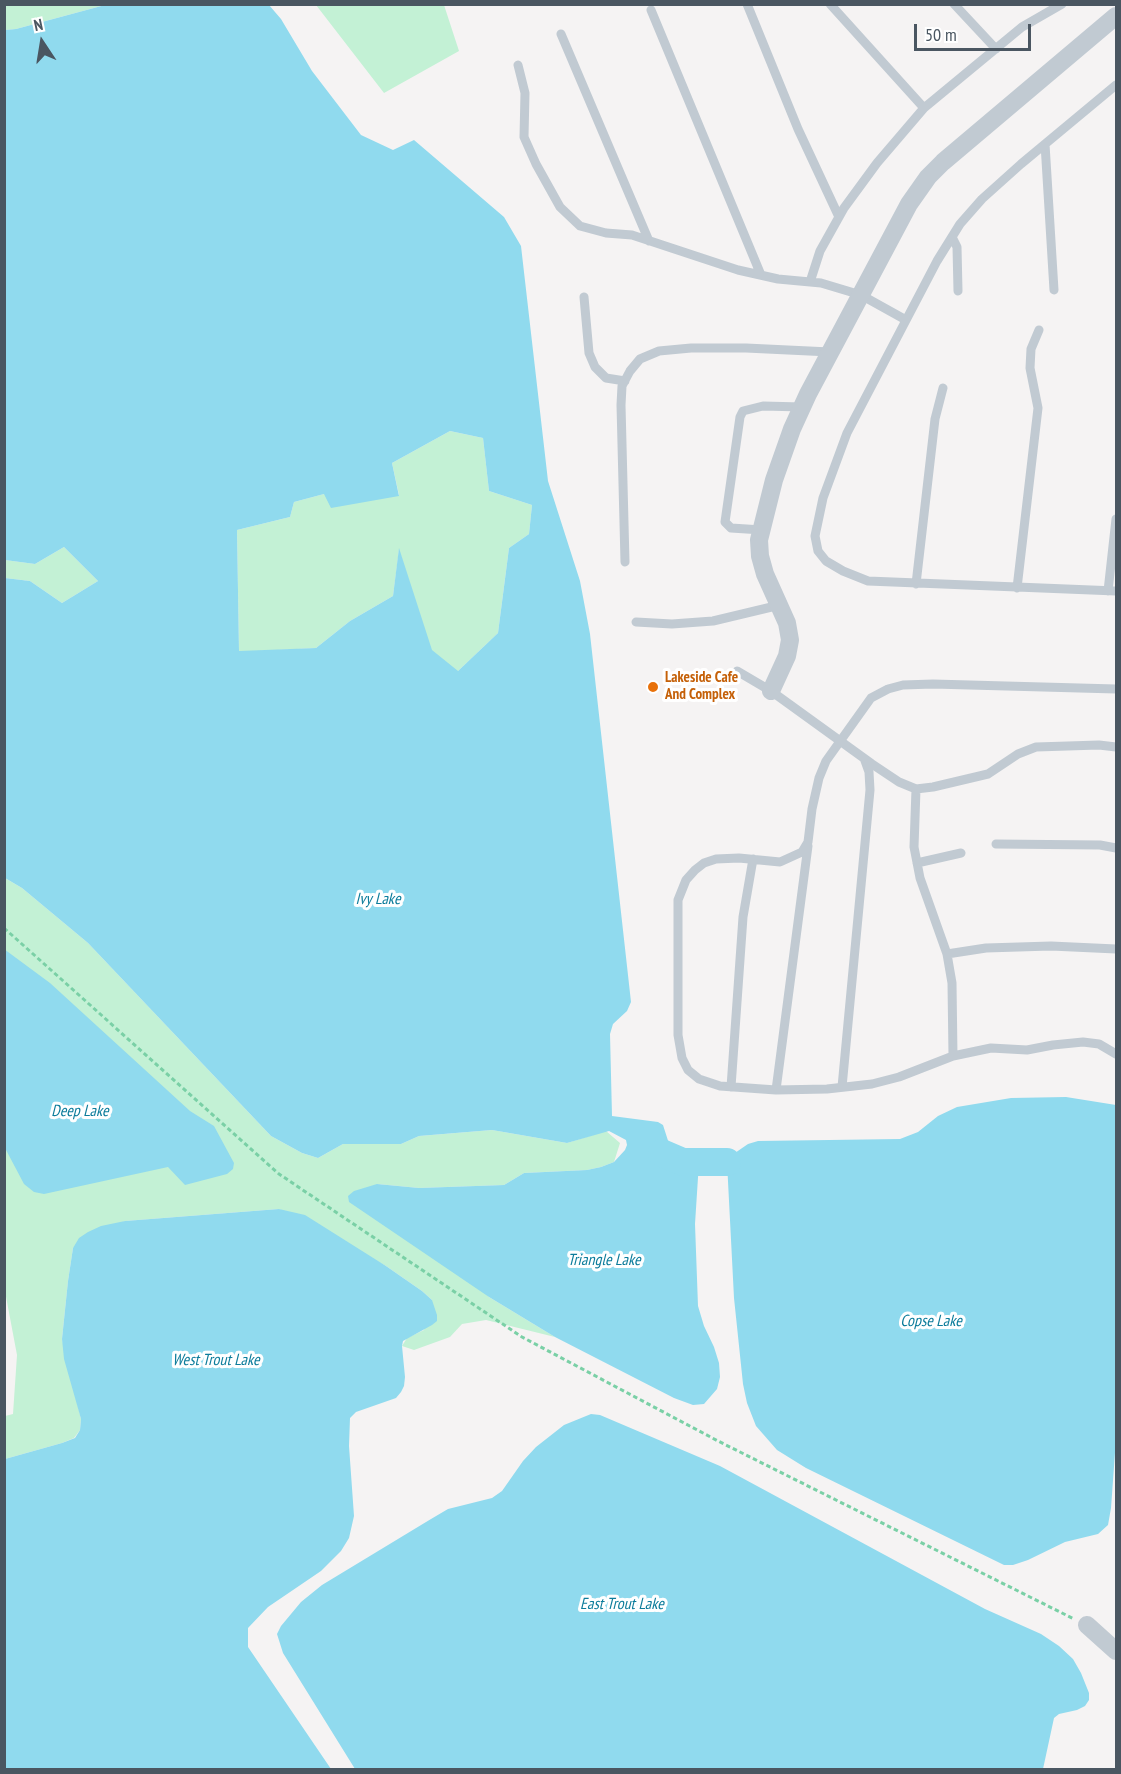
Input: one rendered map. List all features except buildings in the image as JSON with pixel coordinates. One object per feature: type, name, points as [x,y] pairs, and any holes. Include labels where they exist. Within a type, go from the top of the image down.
[{"type":"street","points":[[771,691],[787,656],[790,640],[787,624],[760,556],[761,533],[774,480],[792,429],[830,352],[909,204],[928,177],[1116,16]]},
{"type":"street","points":[[1087,1625],[1116,1651]]},
{"type":"lane","points":[[747,4],[798,129],[839,217]]},
{"type":"lane","points":[[830,4],[924,108]]},
{"type":"lane","points":[[954,4],[996,49]]},
{"type":"lane","points":[[810,282],[820,251],[839,217],[877,163],[924,108],[1022,27],[1062,4]]},
{"type":"lane","points":[[651,10],[761,275]]},
{"type":"lane","points":[[561,34],[649,240]]},
{"type":"lane","points":[[518,65],[525,93],[524,137],[560,207],[580,225],[606,233],[632,235],[738,270],[778,279],[810,282],[861,295],[906,320]]},
{"type":"lane","points":[[1116,85],[982,199],[960,224],[906,320],[847,433],[823,498],[815,536],[818,551],[826,561],[868,581],[1112,591],[1116,519]]},
{"type":"lane","points":[[1045,144],[1054,290]]},
{"type":"lane","points":[[952,237],[957,247],[958,291]]},
{"type":"lane","points":[[584,297],[589,353],[595,367],[606,378],[625,381]]},
{"type":"lane","points":[[1017,588],[1038,408],[1030,368],[1031,349],[1039,330]]},
{"type":"lane","points":[[625,562],[621,405],[625,381],[640,359],[659,351],[691,348],[830,352]]},
{"type":"lane","points":[[916,584],[935,419],[943,388]]},
{"type":"lane","points":[[761,533],[731,528],[725,522],[740,417],[744,411],[763,406],[802,408]]},
{"type":"lane","points":[[730,534],[761,533]]},
{"type":"lane","points":[[636,621],[672,624],[713,621],[780,605]]},
{"type":"lane","points":[[737,671],[771,691],[899,782],[916,789],[988,774],[1018,754],[1036,747],[1099,745],[1116,747]]},
{"type":"lane","points":[[776,1090],[812,809],[819,778],[826,761],[871,698],[888,689],[903,685],[1116,689]]},
{"type":"lane","points":[[842,1087],[870,790],[869,772],[864,758]]},
{"type":"lane","points":[[916,789],[914,846],[920,878],[947,954],[952,983],[953,1056]]},
{"type":"lane","points":[[808,842],[802,852],[780,862],[716,858],[694,870],[686,880],[678,900],[678,1035],[682,1058],[688,1070],[699,1079],[720,1086],[776,1090],[842,1087],[872,1084],[899,1077],[953,1056],[991,1048],[1027,1050],[1083,1042],[1099,1044],[1116,1053]]},
{"type":"lane","points":[[996,844],[1084,845],[1116,848]]},
{"type":"lane","points":[[917,863],[961,853]]},
{"type":"lane","points":[[731,1087],[743,917],[753,859]]},
{"type":"lane","points":[[947,954],[986,948],[1051,946],[1116,949]]},
{"type":"path","points":[[4,928],[279,1174],[522,1337],[718,1441],[1087,1625]]},
{"type":"green space","points":[[5,5],[105,5],[5,30]]},
{"type":"green space","points":[[316,5],[444,5],[459,51],[384,93]]},
{"type":"green space","points":[[450,431],[483,438],[489,491],[532,505],[529,534],[509,548],[498,633],[457,672],[431,650],[399,550],[393,596],[350,621],[316,648],[239,652],[237,530],[290,517],[294,502],[324,494],[399,495],[392,463]]},
{"type":"green space","points":[[64,547],[98,581],[62,603],[30,581],[5,578],[5,560],[35,564]]},
{"type":"green space","points":[[5,878],[22,888],[88,943],[271,1136],[302,1153],[318,1158],[343,1144],[401,1144],[419,1136],[492,1130],[567,1143],[606,1131],[620,1143],[614,1162],[601,1167],[587,1170],[524,1173],[504,1185],[419,1188],[377,1184],[489,1297],[555,1337],[486,1320],[462,1324],[450,1337],[414,1350],[402,1346],[407,1338],[424,1330],[432,1300],[386,1266],[279,1209],[125,1221],[73,1248],[62,1339],[81,1419],[80,1430],[74,1438],[62,1443],[5,1459],[5,1416],[13,1414],[17,1355],[4,1286]]},
{"type":"water","name":"Ivy Lake","points":[[105,5],[269,5],[281,19],[312,71],[361,135],[393,150],[414,140],[504,217],[521,246],[548,481],[580,581],[590,634],[631,1002],[627,1011],[613,1024],[610,1034],[612,1116],[658,1122],[663,1125],[671,1150],[678,1154],[694,1156],[699,1162],[695,1224],[698,1306],[719,1363],[720,1377],[717,1389],[704,1404],[693,1405],[674,1398],[555,1337],[489,1297],[349,1202],[348,1196],[354,1191],[377,1184],[419,1188],[504,1185],[524,1173],[587,1170],[601,1167],[614,1162],[625,1150],[626,1140],[609,1131],[567,1143],[492,1130],[419,1136],[401,1144],[343,1144],[318,1158],[302,1153],[271,1136],[88,943],[22,888],[5,878],[5,578],[30,581],[62,603],[98,581],[64,547],[35,564],[5,560],[5,30]],"holes":[[[450,431],[483,438],[489,491],[532,505],[529,534],[509,548],[498,633],[458,671],[432,650],[399,548],[393,596],[350,621],[316,648],[239,651],[237,530],[290,517],[294,502],[324,494],[331,508],[399,496],[392,463]]]},
{"type":"water","name":"Deep Lake","points":[[4,949],[50,983],[190,1111],[214,1126],[234,1163],[233,1169],[227,1174],[185,1185],[168,1167],[44,1194],[34,1192],[24,1184],[5,1148]]},
{"type":"water","name":"Copse Lake","points":[[1066,1097],[1116,1105],[1116,1439],[1111,1508],[1108,1525],[1098,1534],[1065,1542],[1013,1565],[1004,1565],[806,1468],[777,1450],[756,1426],[743,1384],[734,1298],[727,1162],[732,1155],[748,1144],[758,1141],[900,1139],[918,1132],[938,1116],[957,1107],[1011,1098]]},
{"type":"water","name":"West Trout Lake","points":[[279,1209],[305,1215],[386,1266],[432,1300],[437,1315],[437,1321],[432,1325],[403,1341],[404,1386],[396,1398],[356,1412],[350,1418],[349,1446],[354,1516],[349,1538],[341,1551],[321,1571],[268,1607],[248,1628],[248,1647],[331,1769],[5,1769],[5,1459],[75,1438],[80,1430],[81,1419],[64,1359],[62,1339],[73,1248],[79,1238],[88,1232],[101,1226],[125,1221]]},
{"type":"water","name":"East Trout Lake","points":[[591,1414],[600,1415],[720,1466],[985,1609],[1041,1634],[1059,1646],[1073,1659],[1081,1673],[1089,1693],[1089,1700],[1085,1706],[1059,1714],[1054,1718],[1043,1769],[355,1769],[283,1653],[277,1634],[281,1626],[301,1602],[322,1585],[448,1509],[492,1498],[502,1491],[536,1447],[564,1425]]},
{"type":"waterway","points":[[662,1153],[683,1162],[727,1162]]},
{"type":"place","name":"Lakeside Cafe And Complex","points":[[653,687]]},
{"type":"water label","name":"Triangle Lake","points":[[604,1260]]}]
